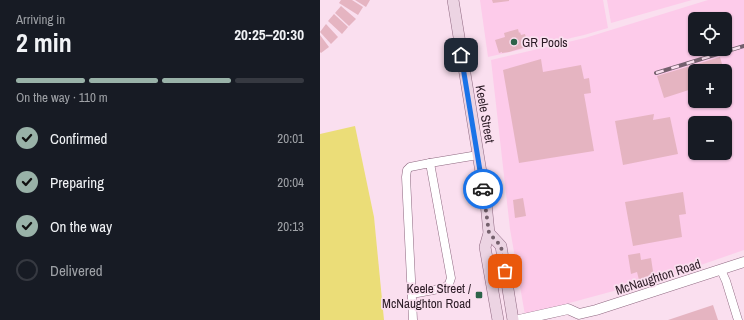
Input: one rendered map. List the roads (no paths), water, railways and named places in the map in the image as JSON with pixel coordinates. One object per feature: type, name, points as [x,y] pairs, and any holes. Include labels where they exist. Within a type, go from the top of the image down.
[{"type":"main road","name":"Keele Street","points":[[453,0],[489,233],[485,247],[498,320]]},
{"type":"main road","points":[[489,233],[501,246],[513,320]]},
{"type":"street","points":[[413,320],[406,177],[407,170],[410,167],[478,155]]},
{"type":"street","points":[[412,294],[444,288],[449,284],[451,278],[430,163]]},
{"type":"street","name":"McNaughton Road","points":[[519,320],[568,309],[577,317],[744,262]]},
{"type":"street","points":[[721,270],[738,320]]},
{"type":"railway","points":[[656,73],[744,46]]},
{"type":"place","name":"GR Pools","points":[[514,42]]},
{"type":"place","name":"Keele Street / McNaughton Road","points":[[479,295]]}]
